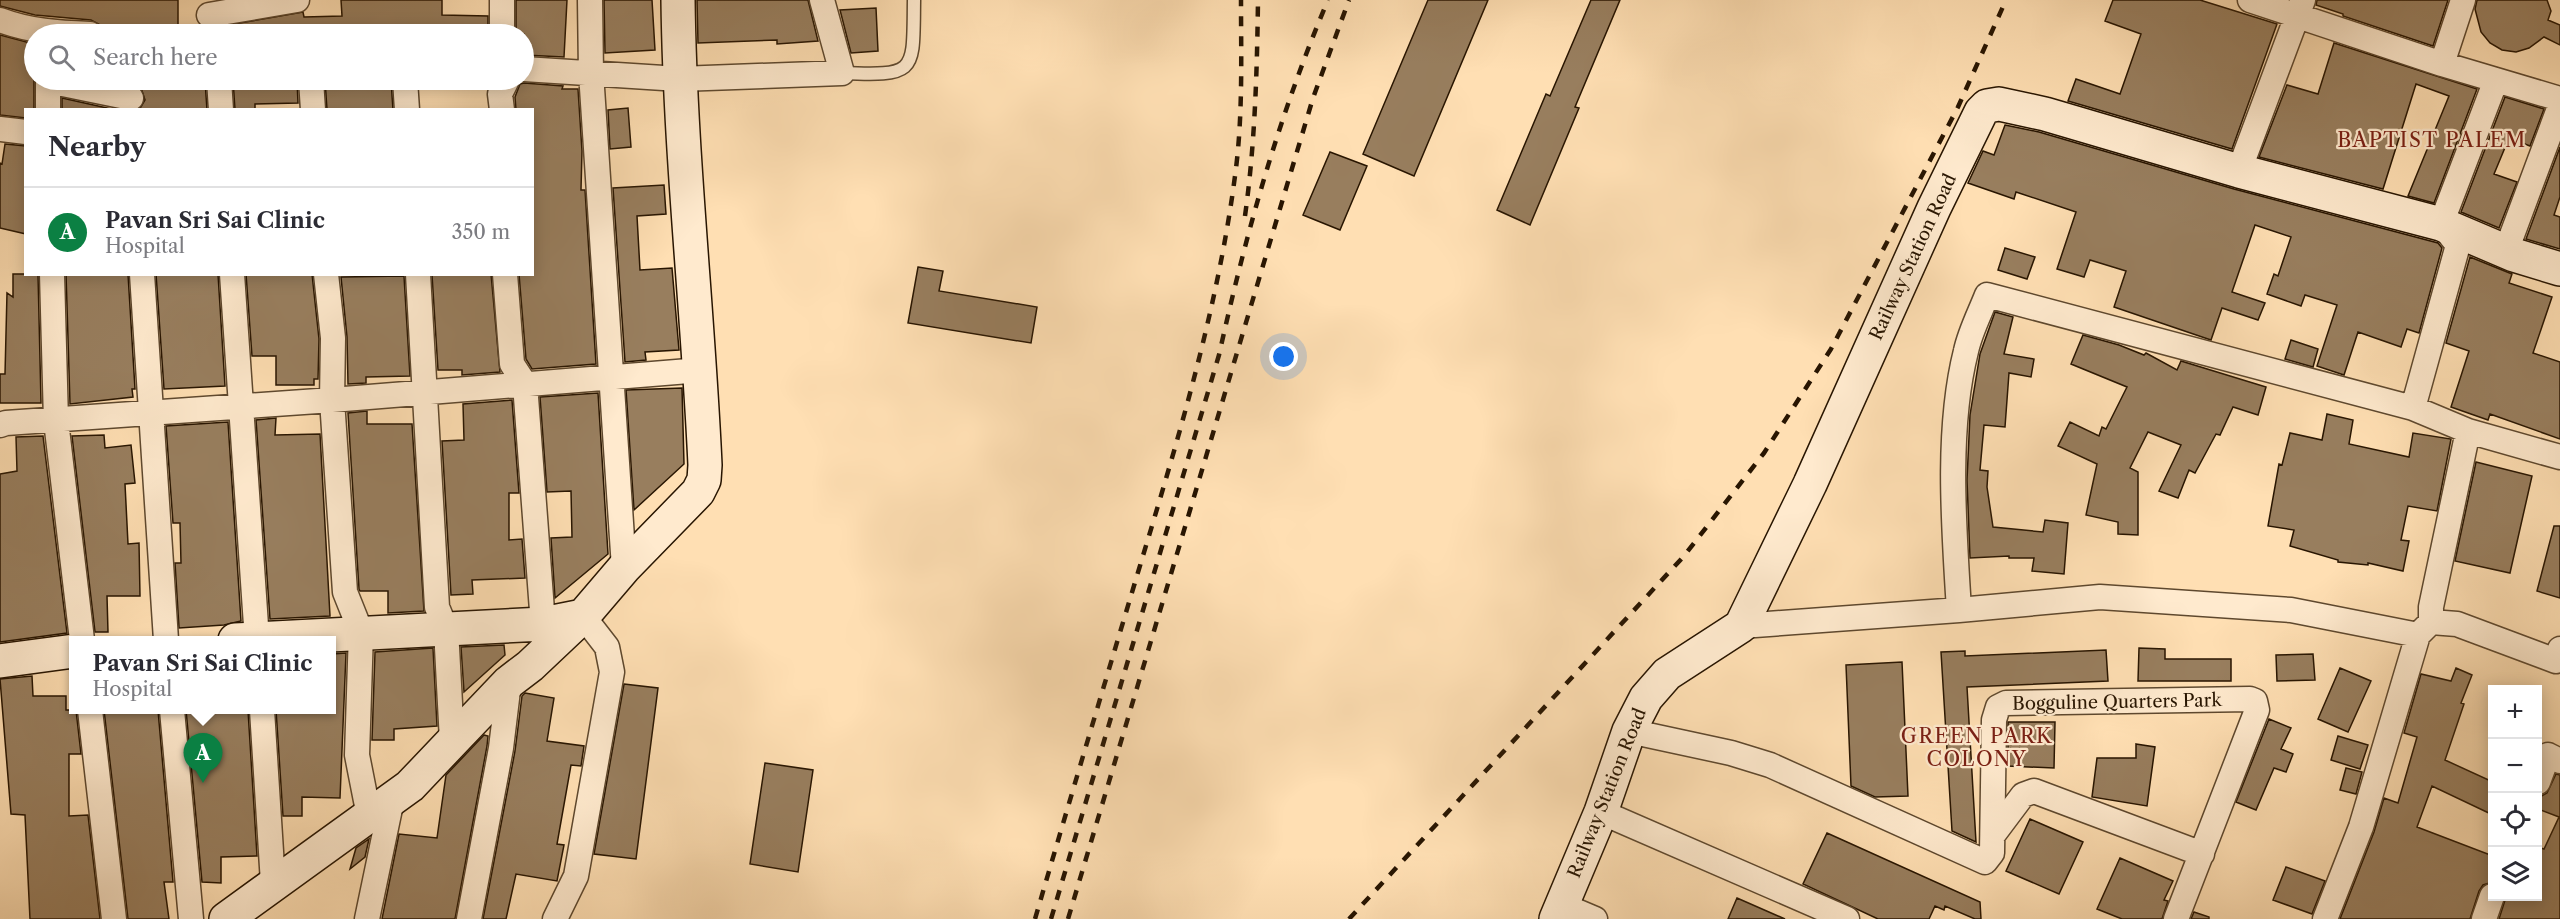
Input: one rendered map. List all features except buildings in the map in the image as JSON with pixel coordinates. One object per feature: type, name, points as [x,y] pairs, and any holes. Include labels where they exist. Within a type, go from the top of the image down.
[{"type":"street","points":[[210,16],[297,0]]},
{"type":"street","points":[[502,0],[502,24]]},
{"type":"street","points":[[590,0],[591,74],[624,568]]},
{"type":"street","points":[[226,919],[410,786],[508,682],[530,666],[583,616],[624,568],[698,492],[704,480],[701,370],[679,79],[678,0]]},
{"type":"street","points":[[534,70],[679,79],[842,74],[822,0]]},
{"type":"street","points":[[2250,0],[2300,8],[2442,64],[2560,99]]},
{"type":"street","points":[[2442,64],[2463,0]]},
{"type":"street","points":[[2239,171],[2300,8]]},
{"type":"street","points":[[0,20],[24,28]]},
{"type":"street","points":[[2414,408],[2458,245],[2441,224],[2496,80]]},
{"type":"street","points":[[48,90],[48,108]]},
{"type":"street","points":[[100,90],[131,96]]},
{"type":"street","points":[[220,90],[221,108]]},
{"type":"street","points":[[312,90],[313,108]]},
{"type":"street","points":[[406,90],[407,108]]},
{"type":"street","points":[[501,108],[502,90]]},
{"type":"street","name":"Railway Station Road","points":[[1559,912],[1602,812],[1629,730],[1646,698],[1667,674],[1741,626],[1810,484],[1934,208],[1981,112],[1987,106],[1999,104],[2045,114],[2239,171],[2441,224],[2506,251],[2560,269]]},
{"type":"street","points":[[2506,251],[2560,106]]},
{"type":"street","points":[[0,129],[24,132]]},
{"type":"street","points":[[52,276],[56,421],[82,636]]},
{"type":"street","points":[[142,276],[166,636]]},
{"type":"street","points":[[232,276],[241,406],[250,636]]},
{"type":"street","points":[[326,276],[333,338],[332,400],[345,592],[361,632],[357,754],[380,807],[367,919]]},
{"type":"street","points":[[418,276],[437,607],[446,629],[452,741]]},
{"type":"street","points":[[505,276],[512,364],[525,384],[543,624]]},
{"type":"street","points":[[1959,610],[1954,515],[1957,395],[1966,348],[1987,295],[2414,408],[2468,431],[2560,457]]},
{"type":"street","points":[[0,425],[701,370]]},
{"type":"street","points":[[2325,919],[2361,827],[2431,606],[2468,431]]},
{"type":"street","points":[[1741,626],[2100,597],[2291,610],[2424,628],[2457,624],[2558,655]]},
{"type":"street","points":[[306,636],[543,624],[583,616]]},
{"type":"street","points":[[555,919],[576,876],[612,672],[608,647],[583,616]]},
{"type":"street","points":[[0,661],[69,652]]},
{"type":"street","points":[[469,919],[501,748],[508,682]]},
{"type":"street","name":"Bogguline Quarters Park","points":[[1629,730],[1731,753],[1770,765],[1985,862],[1992,853],[1994,720],[1998,707],[2006,703],[2250,699],[2255,701],[2257,710],[2176,919]]},
{"type":"street","points":[[90,714],[114,919]]},
{"type":"street","points":[[172,714],[191,919]]},
{"type":"street","points":[[262,714],[273,883]]},
{"type":"street","points":[[2542,771],[2548,754],[2560,761]]},
{"type":"street","points":[[1993,834],[2023,795],[2034,791],[2202,854]]},
{"type":"street","points":[[1602,812],[1808,911],[1847,919]]},
{"type":"street","points":[[2484,919],[2491,901]]},
{"type":"street","points":[[1559,912],[1595,919]]},
{"type":"lane","points":[[842,74],[887,75],[901,70],[910,62],[914,51],[914,0]]},
{"type":"railway","points":[[1035,919],[1170,464],[1219,273],[1238,154],[1241,0]]},
{"type":"railway","points":[[1245,216],[1255,108],[1258,0]]},
{"type":"railway","points":[[1051,919],[1219,355],[1265,175],[1294,87],[1328,0]]},
{"type":"railway","points":[[1068,919],[1313,98],[1349,0]]},
{"type":"railway","points":[[1349,919],[1684,556],[1764,453],[1831,349],[1958,107],[2006,0]]},
{"type":"place","name":"Pavan Sri Sai Clinic","points":[[203,783]]},
{"type":"district","name":"BAPTIST PALEM","points":[[2432,140]]},
{"type":"district","name":"GREEN PARK COLONY","points":[[1977,748]]}]
